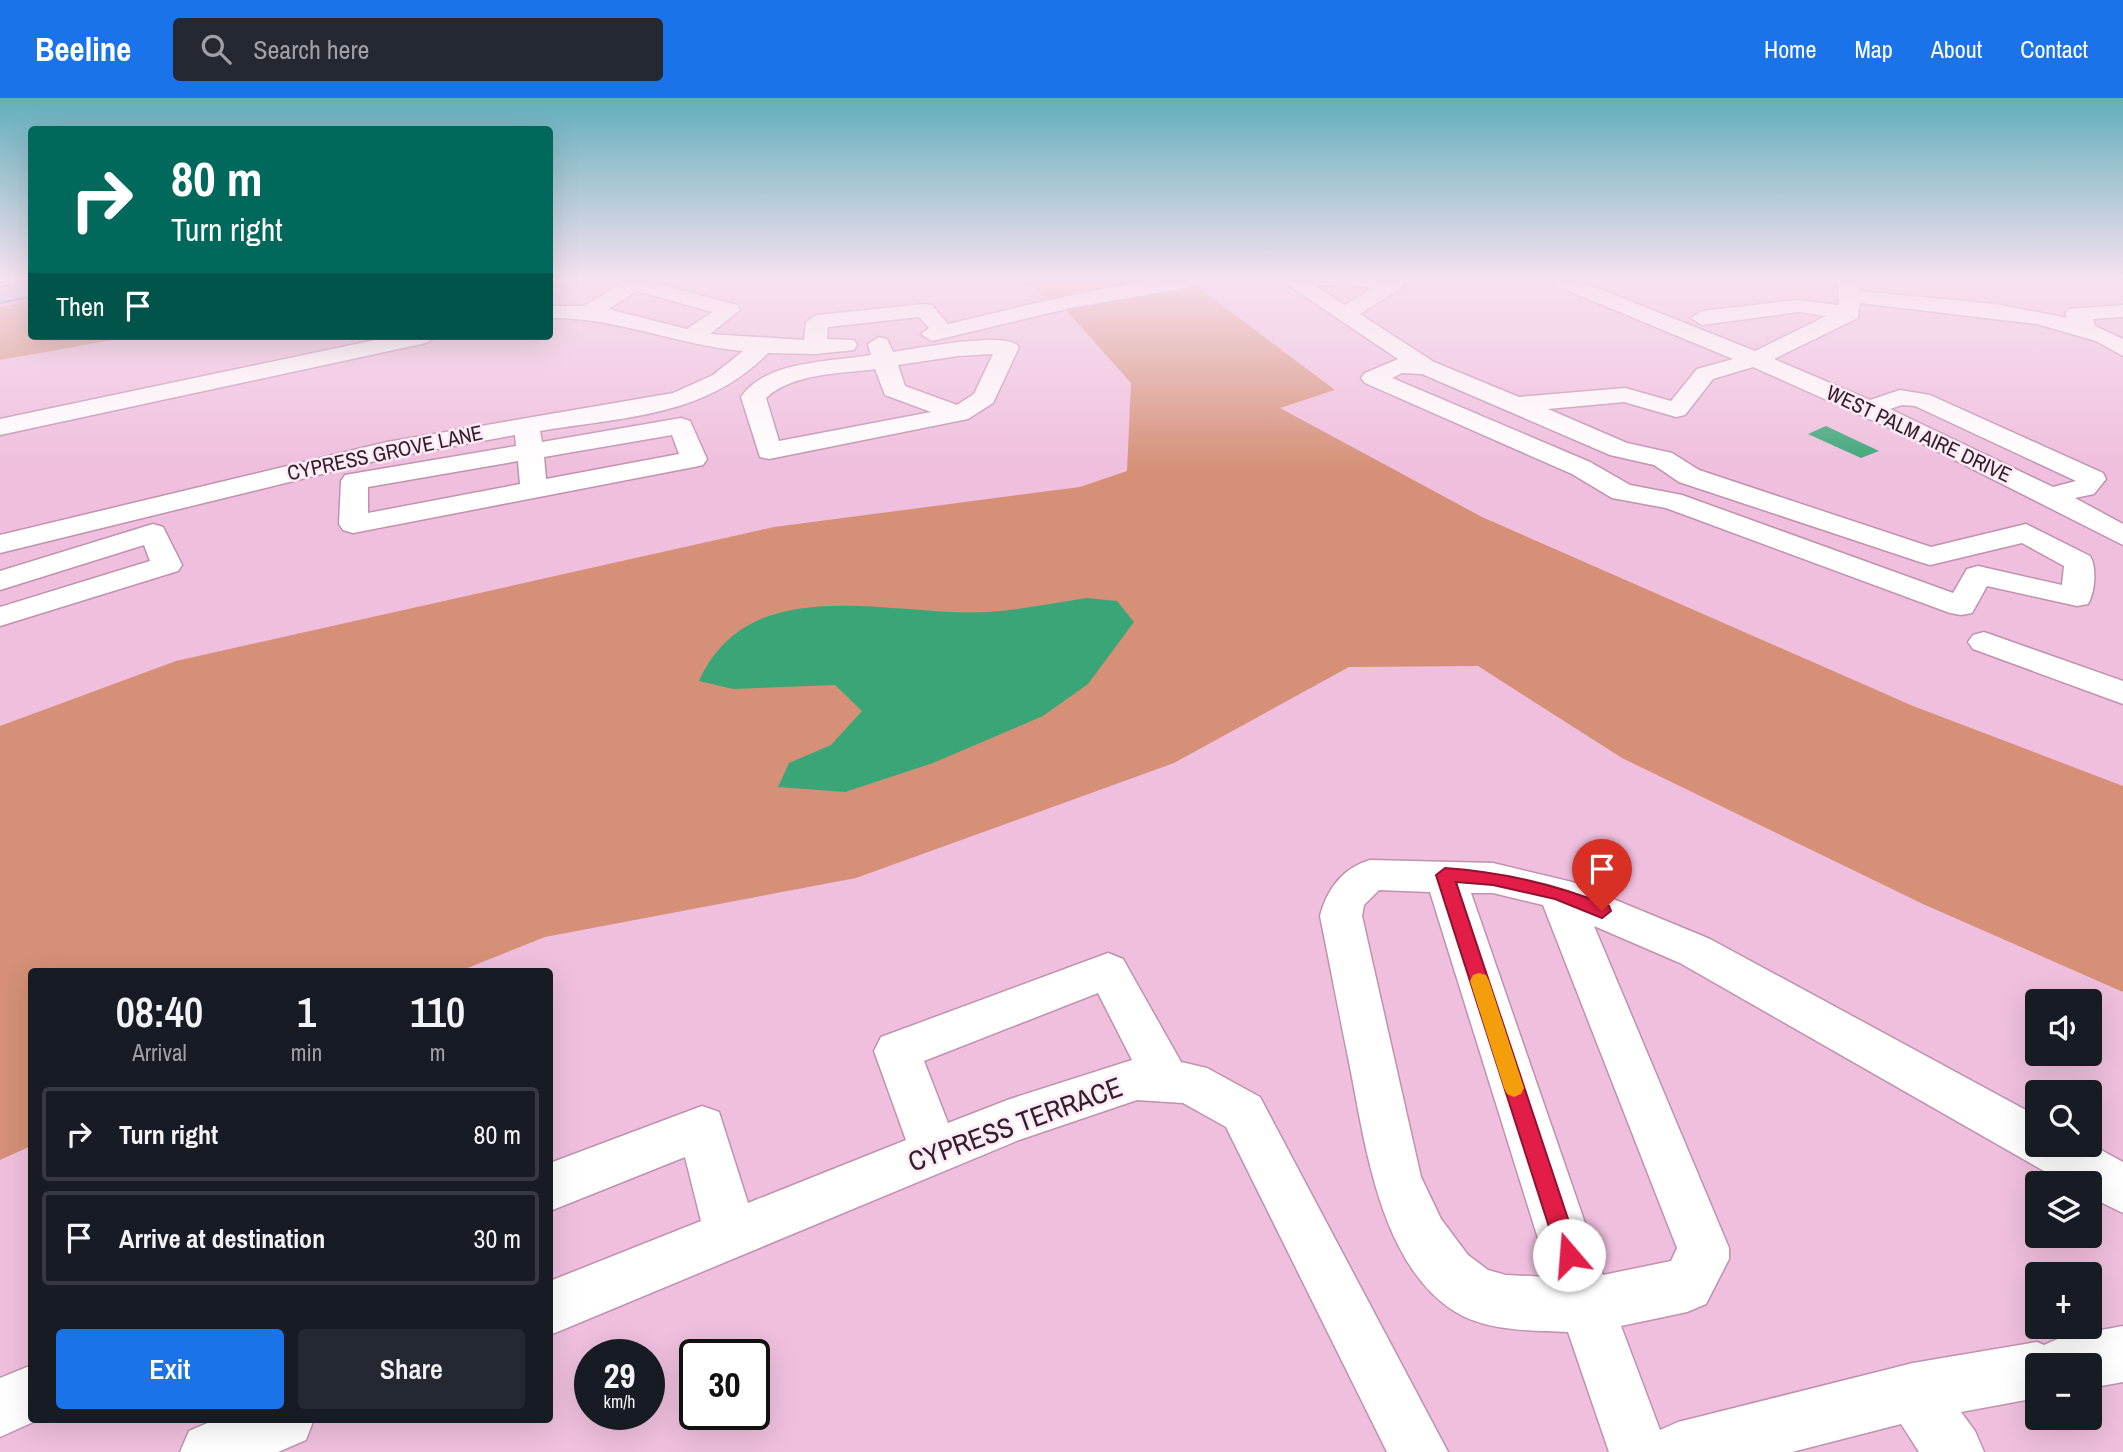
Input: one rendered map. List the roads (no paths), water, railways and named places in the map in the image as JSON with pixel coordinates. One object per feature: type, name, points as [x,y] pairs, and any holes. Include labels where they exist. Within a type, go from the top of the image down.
[{"type":"street","points":[[0,427],[402,341]]},
{"type":"street","points":[[715,341],[759,349],[815,347],[881,351],[1008,346],[984,398],[959,414],[769,451],[753,397],[767,384],[795,374],[881,351],[911,341]]},
{"type":"street","points":[[815,341],[815,347]]},
{"type":"street","points":[[1387,341],[1426,367],[1619,449],[1663,459],[1689,476],[1930,556],[1978,575],[2077,597],[2079,562],[2026,533],[1930,556]]},
{"type":"street","name":"WEST PALM AIRE DRIVE","points":[[1712,341],[1869,409],[2048,496],[2123,536]]},
{"type":"street","points":[[1676,410],[1705,374],[1757,359],[1783,341]]},
{"type":"street","name":"CYPRESS GROVE LANE","points":[[0,544],[212,490],[387,450],[677,400],[708,391],[731,376],[759,349]]},
{"type":"street","points":[[881,351],[894,390],[959,414]]},
{"type":"street","points":[[1426,367],[1398,366],[1373,378],[1581,468],[1622,492],[1672,500],[1961,606],[1978,575]]},
{"type":"street","points":[[1516,405],[1625,395],[1694,415],[1663,459]]},
{"type":"street","points":[[1869,409],[1900,397],[1920,400],[2093,479],[2084,488],[2048,496]]},
{"type":"street","points":[[527,425],[534,489]]},
{"type":"street","points":[[681,426],[694,459],[534,489],[353,524],[355,481],[681,426]]},
{"type":"street","points":[[0,581],[153,533],[167,565],[0,617]]},
{"type":"street","points":[[1984,642],[2123,693]]},
{"type":"street","points":[[1558,893],[1590,964],[1703,1248],[1703,1259],[1687,1285],[1586,1306],[1506,1302],[1475,1293],[1449,1274],[1423,1237],[1397,1180],[1341,916],[1345,898],[1370,875],[1493,878],[1558,893],[1695,951],[2025,1135]]},
{"type":"street","points":[[1445,875],[1586,1306],[1639,1452]]},
{"type":"street","points":[[935,1152],[897,1051],[1108,971],[1167,1082]]},
{"type":"street","name":"CYPRESS TERRACE","points":[[553,1307],[1010,1121],[1138,1079],[1190,1083],[1242,1112],[1418,1452]]},
{"type":"street","points":[[553,1186],[702,1128],[731,1235]]},
{"type":"street","points":[[2065,1157],[2123,1189]]},
{"type":"street","points":[[2102,1358],[2123,1354]]},
{"type":"street","points":[[1678,1452],[1913,1392],[2025,1372]]},
{"type":"street","points":[[1913,1392],[1954,1452]]},
{"type":"street","points":[[0,1408],[28,1395]]},
{"type":"street","points":[[210,1452],[276,1423]]}]
